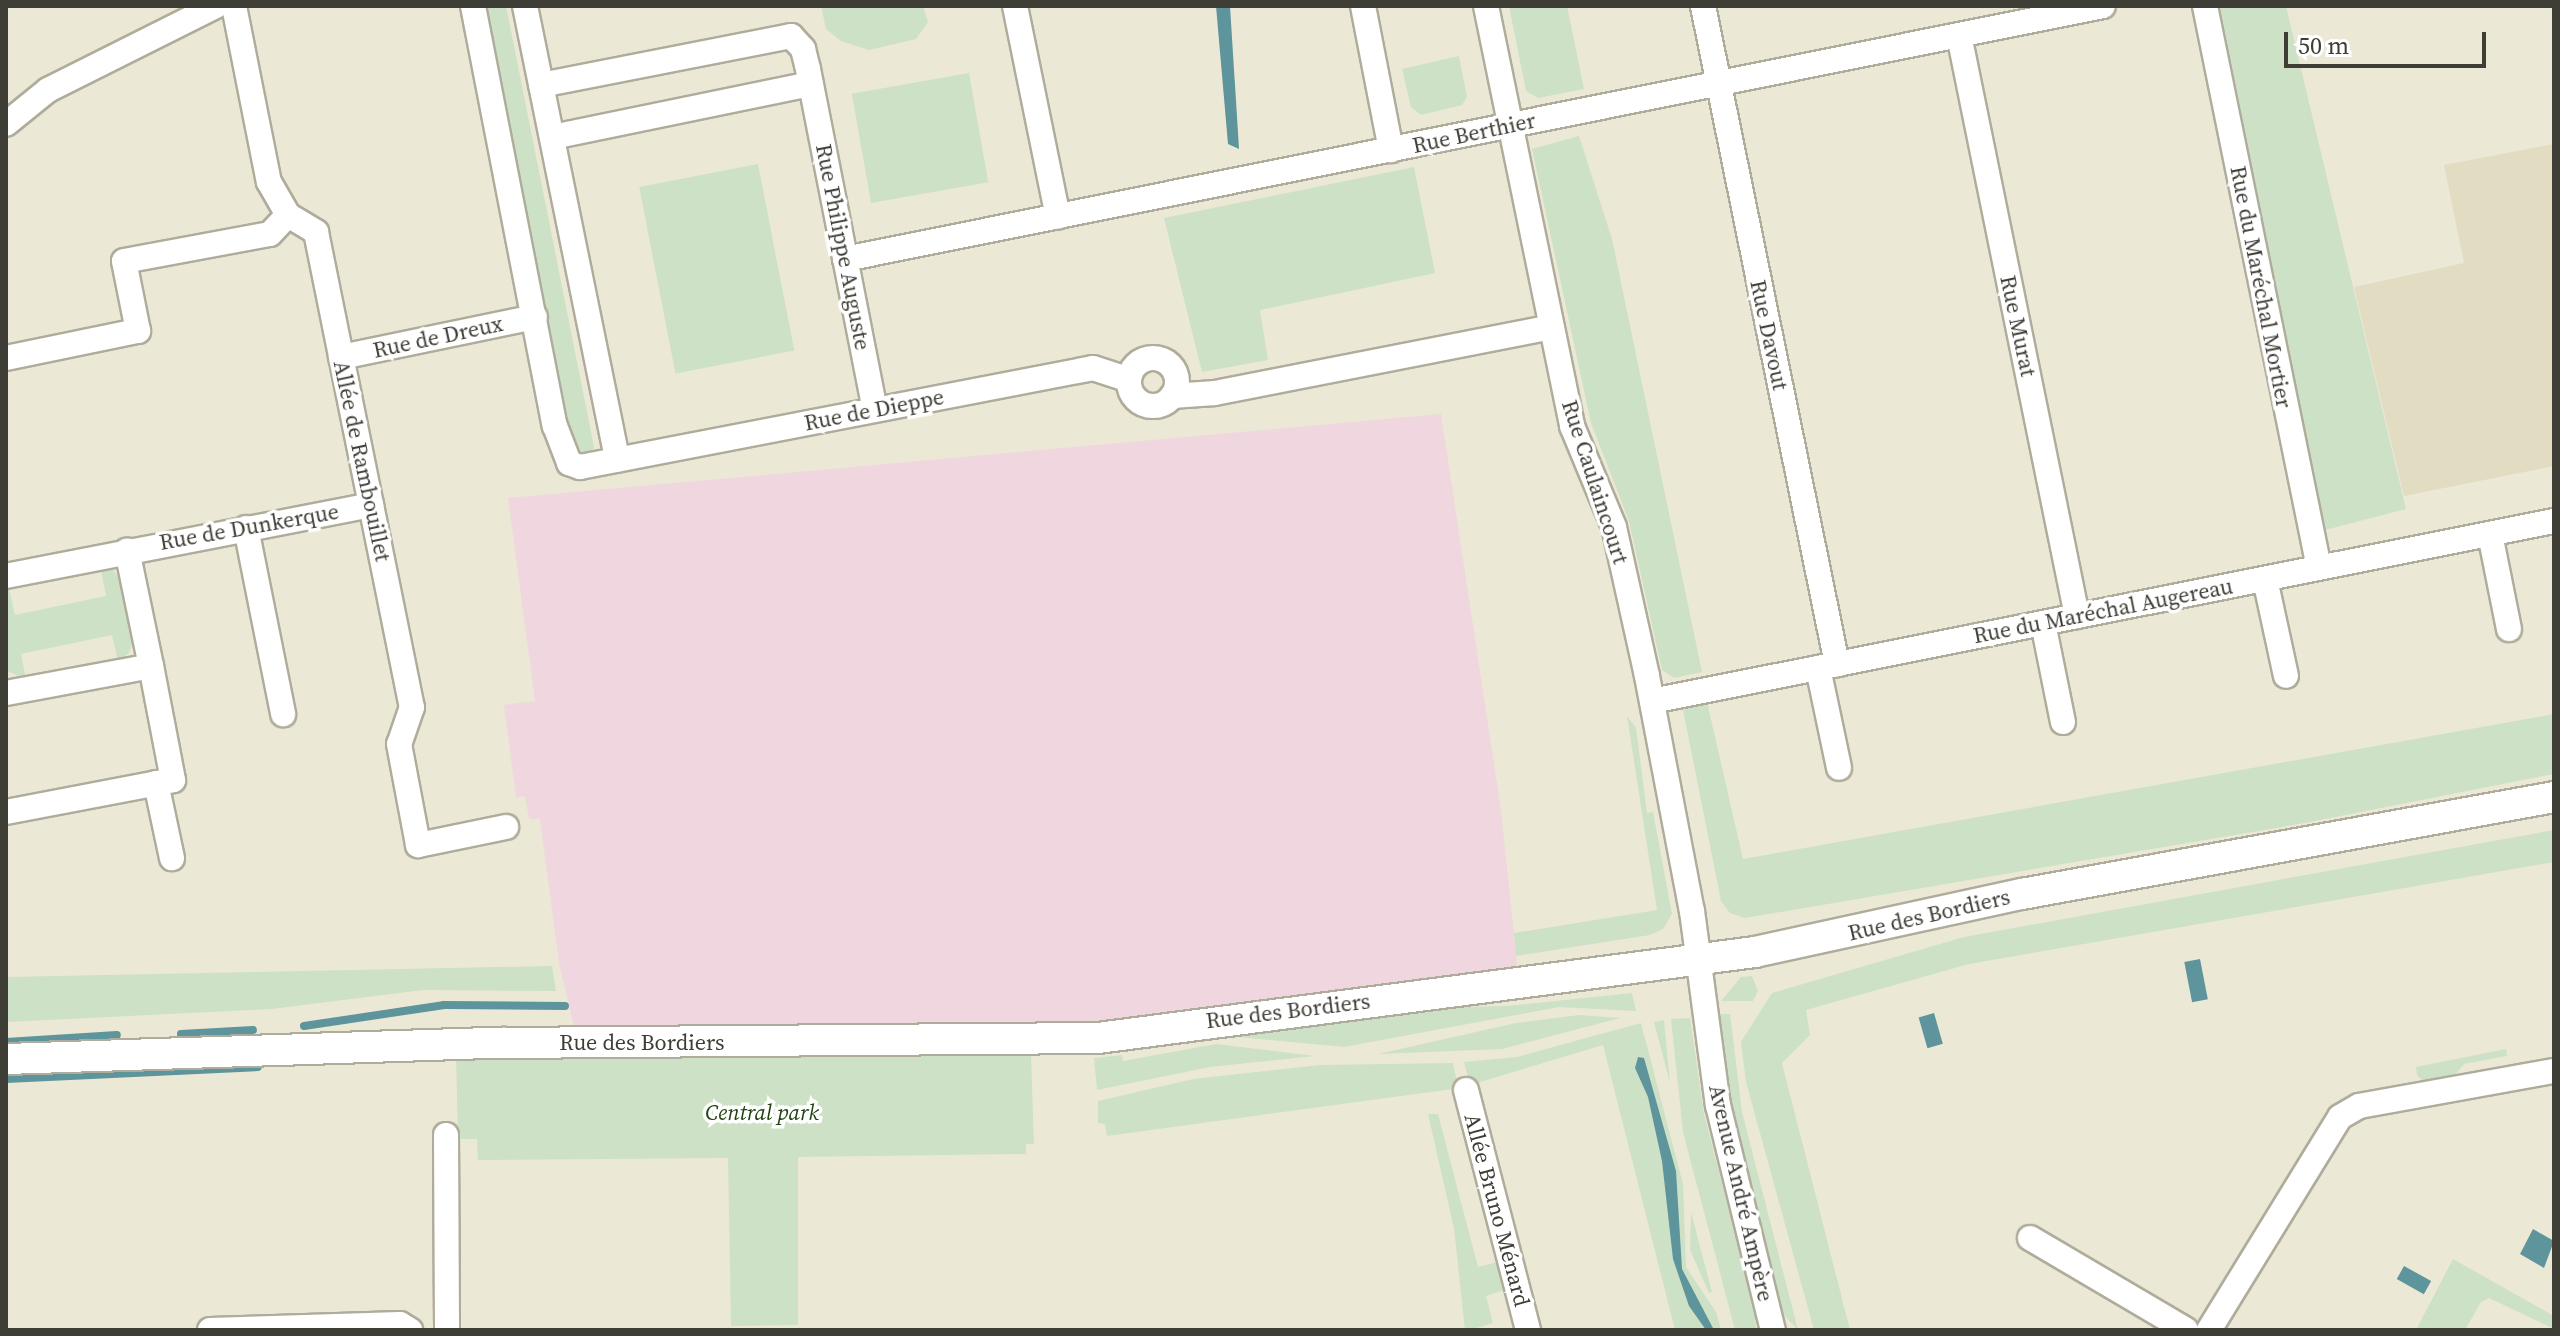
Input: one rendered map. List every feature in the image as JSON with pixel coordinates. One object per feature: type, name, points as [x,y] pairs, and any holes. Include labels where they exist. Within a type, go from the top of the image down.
[{"type":"street","points":[[6,124],[48,90],[216,6]]},
{"type":"street","name":"Allée de Rambouillet","points":[[234,6],[269,182],[288,215],[316,232],[412,707],[399,744],[418,845],[506,827]]},
{"type":"street","name":"Rue de Dieppe","points":[[473,6],[561,450],[569,463],[580,467],[1093,368],[1129,380],[1132,394],[1144,404],[1159,405],[1172,396],[1215,393],[1552,327]]},
{"type":"street","points":[[525,6],[617,460]]},
{"type":"street","points":[[1015,6],[1058,217]]},
{"type":"street","points":[[1363,6],[1391,150]]},
{"type":"street","name":"Rue Caulaincourt","points":[[1486,6],[1572,426],[1614,527],[1652,701],[1699,959]]},
{"type":"street","name":"Rue Davout","points":[[1703,6],[1828,666],[1839,768]]},
{"type":"street","name":"Rue Berthier","points":[[845,259],[1959,35],[2015,15],[2103,6]]},
{"type":"street","name":"Rue du Maréchal Mortier","points":[[2205,6],[2319,568]]},
{"type":"street","name":"Rue Murat","points":[[1959,35],[2077,616]]},
{"type":"street","name":"Rue Philippe Auguste","points":[[541,85],[791,36],[803,49],[811,84],[875,409]]},
{"type":"street","points":[[552,137],[811,84]]},
{"type":"street","points":[[6,358],[138,331],[124,261],[270,234],[288,215]]},
{"type":"street","name":"Rue de Dreux","points":[[341,357],[535,317]]},
{"type":"street","points":[[1129,380],[1140,362],[1161,360],[1175,375],[1172,396]]},
{"type":"street","name":"Rue de Dunkerque","points":[[6,576],[127,550],[371,505]]},
{"type":"street","name":"Rue du Maréchal Augereau","points":[[1652,701],[2554,521]]},
{"type":"street","points":[[246,528],[283,714]]},
{"type":"street","points":[[2490,534],[2509,629]]},
{"type":"street","points":[[6,812],[173,780],[127,550]]},
{"type":"street","points":[[2265,579],[2286,676]]},
{"type":"street","points":[[2043,623],[2063,722]]},
{"type":"street","points":[[6,693],[151,666]]},
{"type":"street","points":[[156,783],[172,858]]},
{"type":"street","name":"Rue des Bordiers","points":[[6,1059],[485,1044],[1065,1041],[1699,959],[1844,935],[2022,894],[2554,797]]},
{"type":"street","name":"Avenue André Ampère","points":[[1699,959],[1718,1105],[1773,1330]]},
{"type":"street","points":[[2209,1330],[2340,1117],[2359,1106],[2554,1071]]},
{"type":"street","name":"Allée Bruno Ménard","points":[[1466,1090],[1528,1330]]},
{"type":"street","points":[[446,1135],[447,1330]]},
{"type":"street","points":[[2030,1238],[2186,1330]]},
{"type":"street","points":[[210,1330],[400,1324],[410,1330]]},
{"type":"shaded area","points":[[2554,144],[2554,466],[2404,496],[2354,287],[2464,263],[2444,165]]},
{"type":"shaded area","points":[[1441,414],[1501,810],[1519,983],[1098,1038],[578,1043],[559,963],[540,819],[529,819],[525,796],[516,798],[504,705],[535,701],[508,498]]},
{"type":"green space","points":[[485,6],[506,6],[594,447],[590,455],[581,457],[574,450]]},
{"type":"green space","points":[[821,6],[923,6],[928,22],[916,39],[869,50],[841,41],[826,29]]},
{"type":"green space","points":[[1509,6],[1567,6],[1584,89],[1538,98],[1526,91]]},
{"type":"green space","points":[[2220,6],[2286,6],[2406,509],[2325,530]]},
{"type":"green space","points":[[1459,56],[1467,97],[1462,105],[1421,115],[1411,107],[1402,69]]},
{"type":"green space","points":[[969,73],[988,182],[871,203],[852,94]]},
{"type":"green space","points":[[1579,136],[1612,239],[1702,672],[1674,678],[1662,670],[1629,521],[1591,423],[1532,149]]},
{"type":"green space","points":[[758,164],[794,351],[675,374],[639,187]]},
{"type":"green space","points":[[1414,167],[1435,273],[1260,310],[1268,360],[1202,372],[1164,218]]},
{"type":"green space","points":[[101,570],[113,570],[121,580],[133,641],[129,653],[118,661],[112,635],[21,654],[26,679],[7,671],[6,591],[9,589],[15,615],[106,596]]},
{"type":"green space","points":[[1707,702],[1743,859],[2554,714],[2554,774],[2305,823],[1745,918],[1730,913],[1721,901],[1683,710]]},
{"type":"green space","points":[[1627,716],[1636,728],[1647,813],[1653,812],[1672,914],[1663,929],[1650,935],[1516,956],[1514,933],[1657,910]]},
{"type":"green space","points":[[2554,830],[2554,862],[1969,964],[1806,1010],[1810,1035],[1782,1063],[1850,1330],[1814,1330],[1746,1082],[1741,1042],[1772,993],[1964,937]]},
{"type":"green space","points":[[552,966],[556,991],[423,990],[272,1009],[6,1022],[6,977]]},
{"type":"green space","points":[[1752,976],[1758,991],[1753,1001],[1721,1001],[1741,977]]},
{"type":"green space","points":[[1632,993],[1636,1011],[1559,1007],[1344,1047],[1216,1035],[1415,1008],[1506,1006]]},
{"type":"green space","points":[[1719,1014],[1730,1014],[1742,1112],[1798,1330],[1783,1314],[1732,1114]]},
{"type":"green space","points":[[1579,1015],[1620,1018],[1502,1049],[1378,1054],[1516,1023]]},
{"type":"green space","points":[[1690,1018],[1704,1114],[1755,1311],[1756,1330],[1735,1330],[1683,1132],[1671,1019]]},
{"type":"green space","points":[[1664,1020],[1670,1083],[1654,1022]]},
{"type":"green space","points":[[1641,1023],[1683,1184],[1686,1267],[1716,1312],[1721,1330],[1675,1330],[1603,1045],[1470,1085],[1464,1062],[1517,1057]]},
{"type":"green space","points":[[1216,1044],[1315,1056],[1210,1067],[1097,1090],[1094,1058],[1122,1055],[1123,1061]]},
{"type":"green space","points":[[2506,1049],[2507,1056],[2464,1064],[2455,1075],[2423,1081],[2417,1075],[2416,1067]]},
{"type":"green space","name":"Central park","points":[[456,1055],[1031,1056],[1034,1144],[1026,1144],[1026,1154],[798,1157],[798,1325],[731,1326],[728,1158],[478,1160],[477,1139],[458,1139]]},
{"type":"green space","points":[[1453,1063],[1458,1087],[1453,1089],[1107,1136],[1105,1124],[1098,1123],[1098,1101],[1193,1079],[1320,1065]]},
{"type":"green space","points":[[1428,1114],[1438,1114],[1478,1267],[1498,1262],[1505,1290],[1486,1296],[1493,1323],[1470,1330],[1465,1330],[1454,1229]]},
{"type":"green space","points":[[1691,1212],[1712,1292],[1709,1293],[1690,1250]]},
{"type":"green space","points":[[2453,1259],[2554,1316],[2554,1329],[2489,1298],[2481,1302],[2465,1330],[2416,1330]]},
{"type":"water","points":[[1216,6],[1230,6],[1239,149],[1228,144]]},
{"type":"water","points":[[2200,959],[2208,999],[2192,1002],[2184,962]]},
{"type":"water","points":[[1934,1013],[1943,1044],[1927,1048],[1919,1017]]},
{"type":"water","points":[[1638,1057],[1644,1058],[1676,1171],[1682,1269],[1714,1330],[1706,1330],[1689,1306],[1673,1259],[1662,1161],[1648,1097],[1635,1068]]},
{"type":"water","points":[[2533,1229],[2554,1241],[2544,1268],[2520,1254]]},
{"type":"water","points":[[2404,1266],[2431,1281],[2424,1294],[2397,1279]]},
{"type":"waterway","points":[[304,1026],[444,1005],[565,1006]]},
{"type":"waterway","points":[[181,1034],[253,1030]]},
{"type":"waterway","points":[[6,1042],[117,1035]]},
{"type":"waterway","points":[[6,1079],[258,1067]]}]
